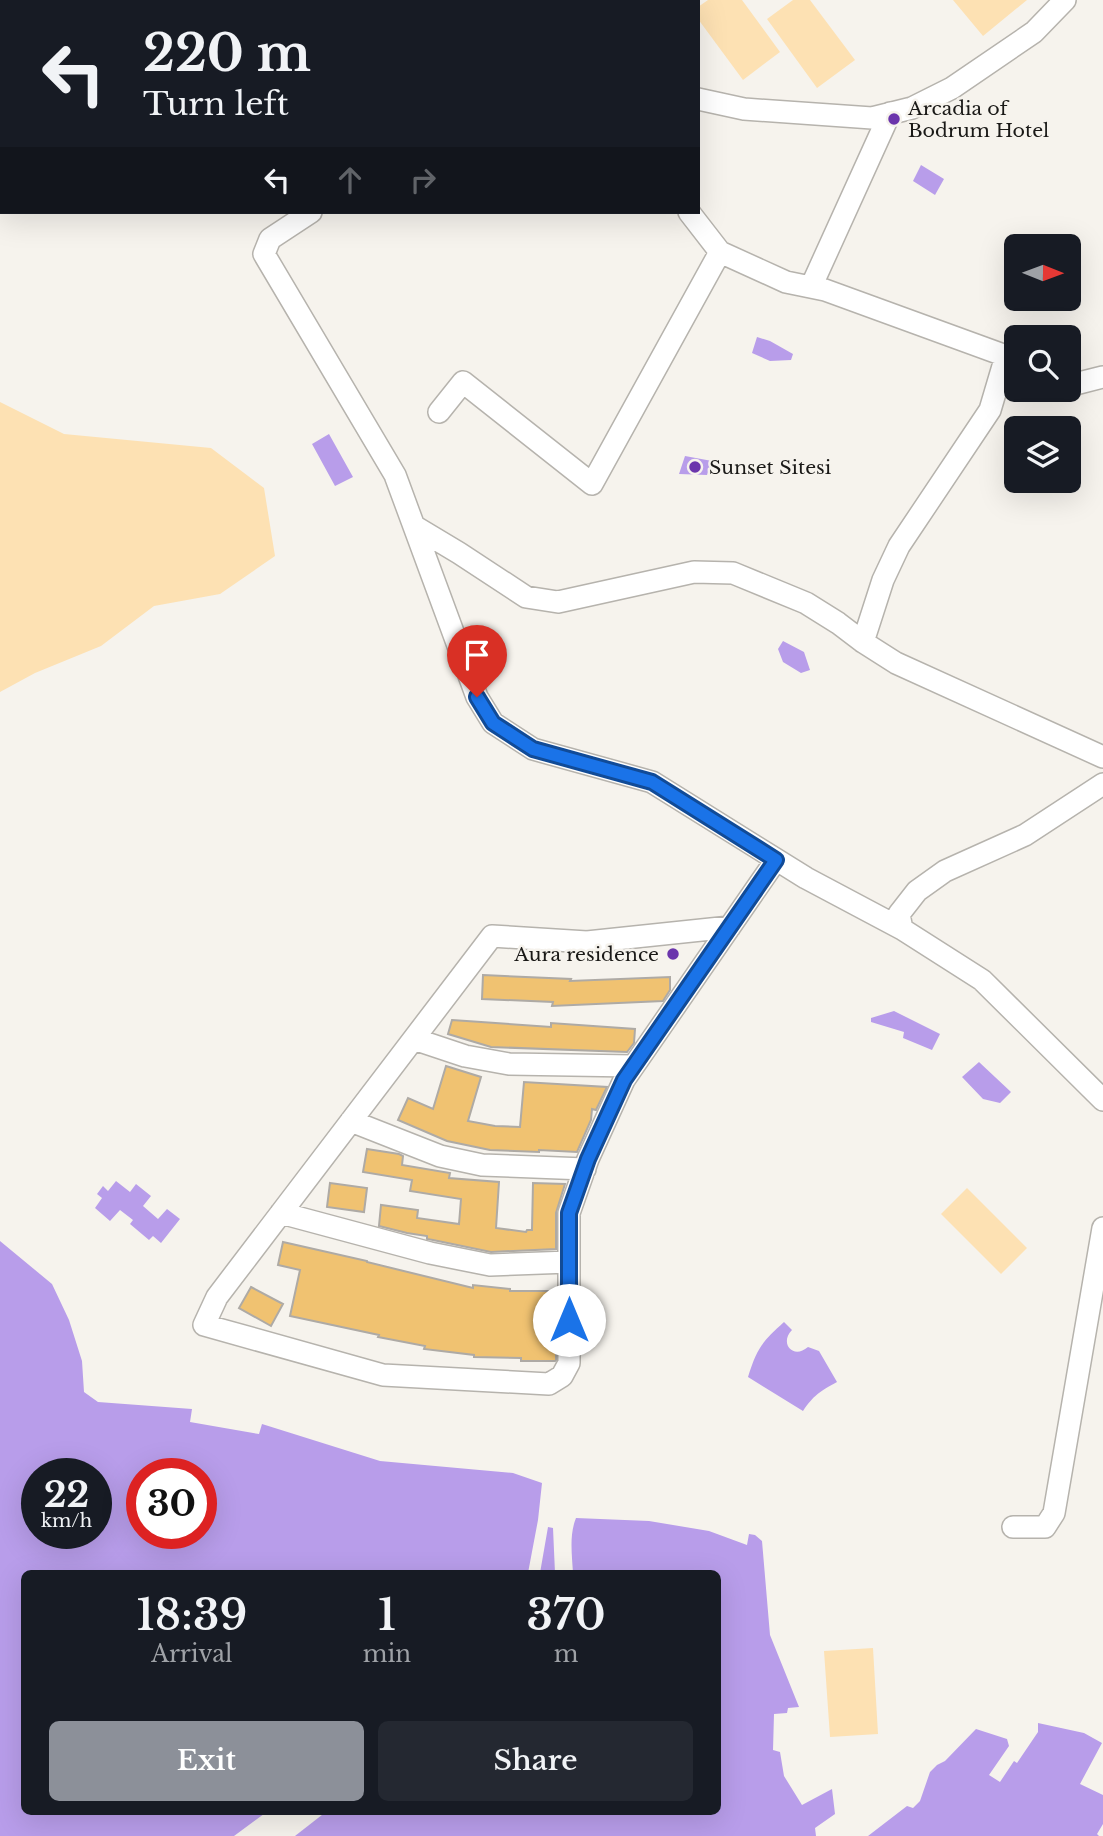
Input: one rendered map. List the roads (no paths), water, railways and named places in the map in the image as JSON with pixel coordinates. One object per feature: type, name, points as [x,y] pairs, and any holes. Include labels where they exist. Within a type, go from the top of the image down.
[{"type":"street","points":[[700,99],[744,109],[872,118],[912,108],[952,88],[1034,32],[1065,0]]},
{"type":"street","points":[[810,287],[890,113]]},
{"type":"street","points":[[309,214],[270,239],[264,254],[395,475],[477,697],[493,723],[533,749],[652,782],[806,878],[902,929],[982,980],[1103,1100]]},
{"type":"street","points":[[691,214],[720,252],[786,282],[825,290],[1004,355]]},
{"type":"street","points":[[439,412],[463,382],[592,484],[720,252]]},
{"type":"street","points":[[863,642],[883,580],[899,546],[990,410],[1004,375]]},
{"type":"street","points":[[1081,382],[1103,377]]},
{"type":"street","points":[[414,526],[526,597],[558,602],[694,572],[733,573],[806,603],[896,663],[1103,757]]},
{"type":"street","points":[[902,929],[899,914],[917,891],[944,870],[1025,835],[1103,783]]},
{"type":"street","points":[[730,927],[587,942],[492,936],[217,1297],[204,1325],[383,1375],[549,1384],[562,1376],[569,1363],[569,1213],[585,1169],[624,1080],[633,1066],[730,927],[776,860]]},
{"type":"street","points":[[414,1039],[465,1056],[509,1064],[633,1066]]},
{"type":"street","points":[[351,1121],[440,1156],[482,1165],[585,1169]]},
{"type":"street","points":[[281,1213],[430,1253],[490,1265],[569,1262]]},
{"type":"street","points":[[1013,1527],[1045,1527],[1054,1513],[1103,1228]]},
{"type":"place","name":"Arcadia of Bodrum Hotel","points":[[894,119]]},
{"type":"place","name":"Sunset Sitesi","points":[[695,467]]},
{"type":"place","name":"Aura residence","points":[[673,954]]}]
